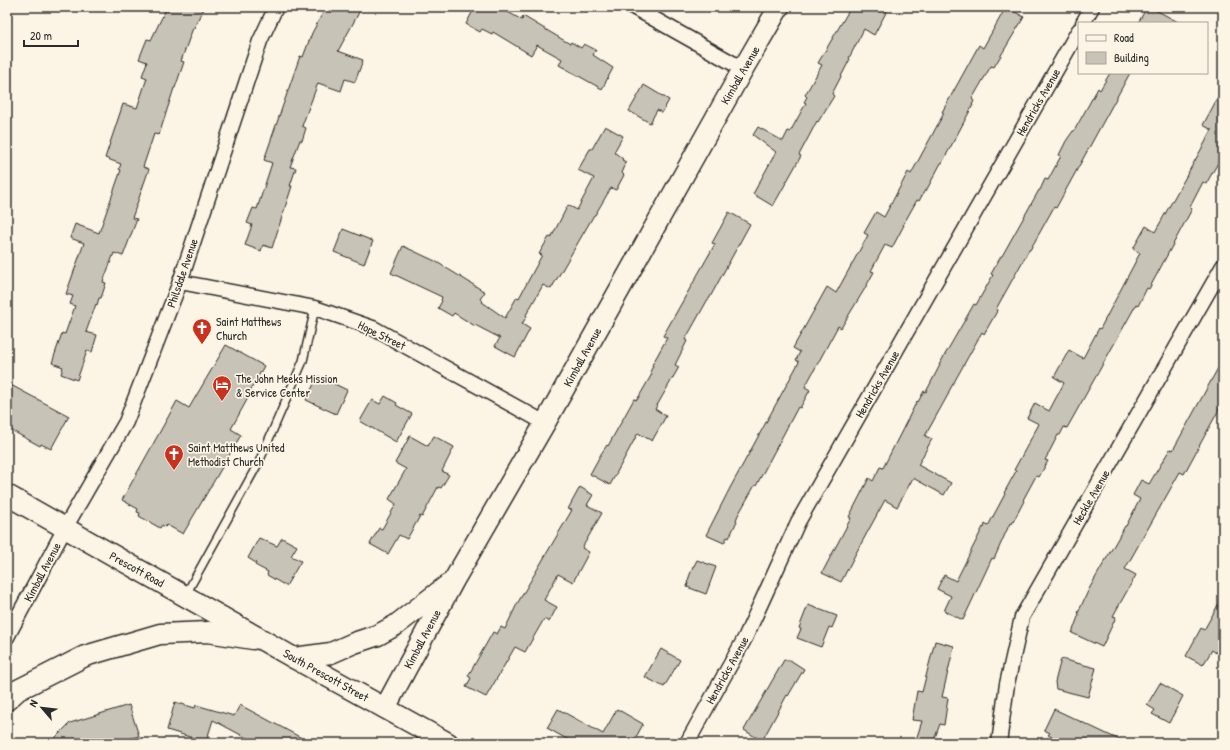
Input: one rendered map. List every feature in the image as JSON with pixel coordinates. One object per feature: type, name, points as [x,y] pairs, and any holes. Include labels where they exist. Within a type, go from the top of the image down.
[{"type":"main road","name":"Kimball Avenue","points":[[385,708],[454,580],[545,423],[779,7]]},
{"type":"main road","name":"Prescott Road","points":[[7,495],[267,642]]},
{"type":"main road","points":[[294,658],[331,654],[354,643],[378,635],[396,625],[454,580]]},
{"type":"main road","points":[[7,700],[18,690],[85,656],[160,634],[208,632],[267,642]]},
{"type":"main road","name":"South Prescott Street","points":[[267,642],[385,708]]},
{"type":"main road","points":[[385,708],[448,743]]},
{"type":"street","name":"Philsdale Avenue","points":[[65,528],[126,422],[180,282],[260,41],[276,7]]},
{"type":"street","points":[[633,7],[743,69]]},
{"type":"street","points":[[1084,22],[1092,7]]},
{"type":"street","name":"Hendricks Avenue","points":[[687,743],[745,638],[798,522],[1078,32]]},
{"type":"street","name":"Heckle Avenue","points":[[999,743],[1007,684],[1022,617],[1223,266]]},
{"type":"street","name":"Hope Street","points":[[180,282],[315,308],[373,328],[545,423]]},
{"type":"street","name":"Kimball Avenue","points":[[7,637],[65,528]]},
{"type":"lane","points":[[185,596],[259,462],[303,361],[315,308]]},
{"type":"building","points":[[167,7],[204,7],[193,28],[181,61],[184,62],[159,135],[154,134],[143,167],[149,169],[132,218],[137,219],[123,256],[114,253],[103,282],[106,283],[101,298],[99,298],[97,305],[96,304],[86,332],[97,335],[92,352],[87,351],[77,380],[61,374],[63,367],[52,363],[62,333],[65,334],[75,306],[70,304],[73,296],[66,294],[84,243],[70,238],[75,224],[99,233],[121,170],[119,169],[121,164],[105,158],[123,104],[137,108],[147,78],[142,76],[147,62],[139,59],[147,39],[151,40]]},
{"type":"building","points":[[326,7],[362,7],[338,51],[363,60],[355,82],[345,79],[341,91],[318,83],[302,126],[306,128],[302,141],[300,140],[290,167],[296,168],[290,186],[292,186],[272,248],[263,245],[261,251],[245,245],[252,225],[247,223],[253,208],[257,209],[272,163],[264,160],[300,56],[303,57],[312,33]]},
{"type":"building","points":[[475,7],[499,7],[522,20],[523,16],[570,44],[571,42],[581,48],[584,44],[596,50],[593,55],[613,68],[602,89],[559,65],[562,59],[537,45],[531,55],[493,32],[492,34],[482,29],[480,32],[466,24]]},
{"type":"building","points":[[851,7],[889,7],[874,35],[864,29],[832,94],[834,96],[818,122],[817,121],[799,155],[801,156],[773,206],[753,194],[776,152],[753,135],[758,127],[783,141],[788,131],[790,132],[806,103],[804,102],[807,97],[805,95],[822,65],[818,63]]},
{"type":"building","points":[[1006,7],[1024,17],[994,67],[991,66],[972,99],[974,101],[973,105],[942,163],[926,191],[925,190],[919,201],[917,200],[892,248],[885,245],[871,271],[874,272],[864,290],[841,328],[838,326],[805,387],[810,390],[800,408],[798,407],[756,486],[755,485],[738,515],[737,521],[729,538],[727,537],[724,543],[706,535],[799,362],[796,360],[800,352],[793,348],[827,287],[836,293],[868,235],[864,233],[876,212],[884,217],[908,172],[911,174],[944,113],[942,112],[979,45],[983,48]]},
{"type":"building","points":[[1147,7],[1150,7],[1178,22],[1139,22]]},
{"type":"building","points":[[1109,74],[1129,74],[1056,208],[1054,207],[1029,250],[996,309],[996,313],[984,334],[982,332],[925,436],[932,439],[918,465],[951,483],[944,495],[913,478],[897,507],[885,500],[841,582],[822,573],[851,518],[849,517],[869,478],[873,481],[880,467],[883,468],[917,401],[918,402],[924,391],[926,392],[939,365],[974,304],[976,305],[993,275],[991,274],[1045,179],[1048,180],[1061,156],[1059,155],[1066,141],[1074,131],[1098,88],[1100,90]]},
{"type":"building","points":[[644,85],[669,100],[662,113],[657,110],[650,123],[629,111]]},
{"type":"building","points":[[1223,88],[1223,154],[1206,184],[1203,182],[1190,207],[1192,209],[1149,289],[1147,288],[1138,306],[1136,305],[1067,428],[1064,427],[1060,435],[1058,435],[1045,460],[1048,461],[1039,477],[1036,476],[1012,524],[1010,523],[994,559],[992,558],[963,620],[944,611],[951,596],[937,589],[944,575],[956,581],[983,527],[984,528],[985,524],[988,526],[1005,494],[1004,493],[1016,471],[1014,470],[1039,424],[1027,418],[1035,403],[1049,411],[1064,383],[1054,377],[1069,350],[1083,358],[1140,253],[1133,249],[1146,226],[1155,232],[1212,130],[1203,125]]},
{"type":"building","points":[[605,126],[623,136],[614,152],[626,162],[622,173],[624,175],[616,190],[611,188],[551,289],[543,285],[522,324],[530,329],[515,357],[495,346],[500,338],[475,326],[454,313],[452,316],[438,308],[442,301],[442,297],[391,273],[403,246],[435,261],[485,292],[480,299],[483,301],[482,302],[505,318],[517,297],[519,298],[542,255],[539,254],[549,237],[551,238],[568,205],[577,210],[594,178],[578,170]]},
{"type":"building","points":[[729,212],[750,224],[685,340],[687,341],[675,365],[679,367],[655,409],[666,416],[652,441],[638,433],[610,485],[590,474],[601,454],[607,445],[608,446],[634,399],[637,400],[652,374],[650,372],[653,366],[652,365],[667,338],[663,336],[715,244],[712,243]]},
{"type":"building","points":[[343,229],[373,241],[364,264],[334,252]]},
{"type":"building","points":[[226,345],[264,366],[231,429],[241,435],[183,534],[167,525],[165,527],[162,525],[160,528],[139,516],[140,513],[137,512],[138,509],[122,500],[177,401],[189,408]]},
{"type":"building","points":[[1223,359],[1223,402],[1184,474],[1180,472],[1125,569],[1136,575],[1113,616],[1116,617],[1102,647],[1072,633],[1079,614],[1078,613],[1089,589],[1140,499],[1133,495],[1141,480],[1149,484],[1170,449],[1173,450]]},
{"type":"building","points":[[318,376],[347,390],[336,414],[306,400]]},
{"type":"building","points":[[7,383],[69,416],[51,449],[41,444],[40,446],[7,428]]},
{"type":"building","points":[[385,396],[397,403],[396,405],[412,414],[396,442],[360,421],[372,400],[380,404]]},
{"type":"building","points":[[410,436],[428,446],[434,436],[454,447],[442,471],[449,475],[441,488],[438,487],[422,517],[420,516],[407,539],[399,535],[388,554],[370,544],[379,528],[382,529],[396,504],[389,499],[406,469],[395,463]]},
{"type":"building","points":[[580,487],[593,495],[587,505],[602,513],[582,548],[589,552],[573,582],[558,574],[544,600],[557,607],[549,622],[544,619],[525,652],[515,647],[486,697],[466,687],[471,678],[468,676],[493,632],[497,634],[501,627],[505,629],[517,604],[572,510],[568,509]]},
{"type":"building","points":[[259,538],[277,546],[282,538],[297,546],[291,556],[301,561],[286,586],[267,575],[268,572],[255,565],[256,563],[248,558]]},
{"type":"building","points":[[697,560],[716,567],[706,594],[687,587],[693,566]]},
{"type":"building","points":[[1223,596],[1223,640],[1216,653],[1212,650],[1203,665],[1186,656],[1201,628],[1204,630]]},
{"type":"building","points":[[808,605],[837,616],[832,628],[829,627],[821,647],[797,638],[801,629],[799,628]]},
{"type":"building","points":[[935,641],[954,646],[942,697],[948,698],[944,725],[940,724],[933,743],[915,743],[922,721],[912,720],[917,691],[922,692]]},
{"type":"building","points":[[661,649],[680,660],[664,687],[645,677]]},
{"type":"building","points":[[1061,659],[1096,668],[1088,697],[1056,689],[1055,682]]},
{"type":"building","points":[[784,660],[790,660],[804,669],[788,696],[787,695],[762,741],[744,730]]},
{"type":"building","points":[[1160,683],[1183,696],[1169,723],[1152,714],[1155,710],[1147,705]]},
{"type":"building","points":[[175,702],[195,708],[196,705],[234,716],[240,705],[311,743],[256,743],[213,720],[206,742],[167,730]]},
{"type":"building","points":[[129,705],[139,736],[115,743],[50,743],[70,723]]},
{"type":"building","points":[[558,709],[603,734],[617,709],[643,724],[633,743],[574,743],[547,728]]},
{"type":"building","points":[[1054,709],[1126,743],[1064,743],[1048,735],[1050,733],[1044,730]]},
{"type":"place","name":"Saint Matthews Church","points":[[202,345]]},
{"type":"place","name":"The John Meeks Mission & Service Center","points":[[222,402]]},
{"type":"place","name":"Saint Matthews United Methodist Church","points":[[174,471]]}]
